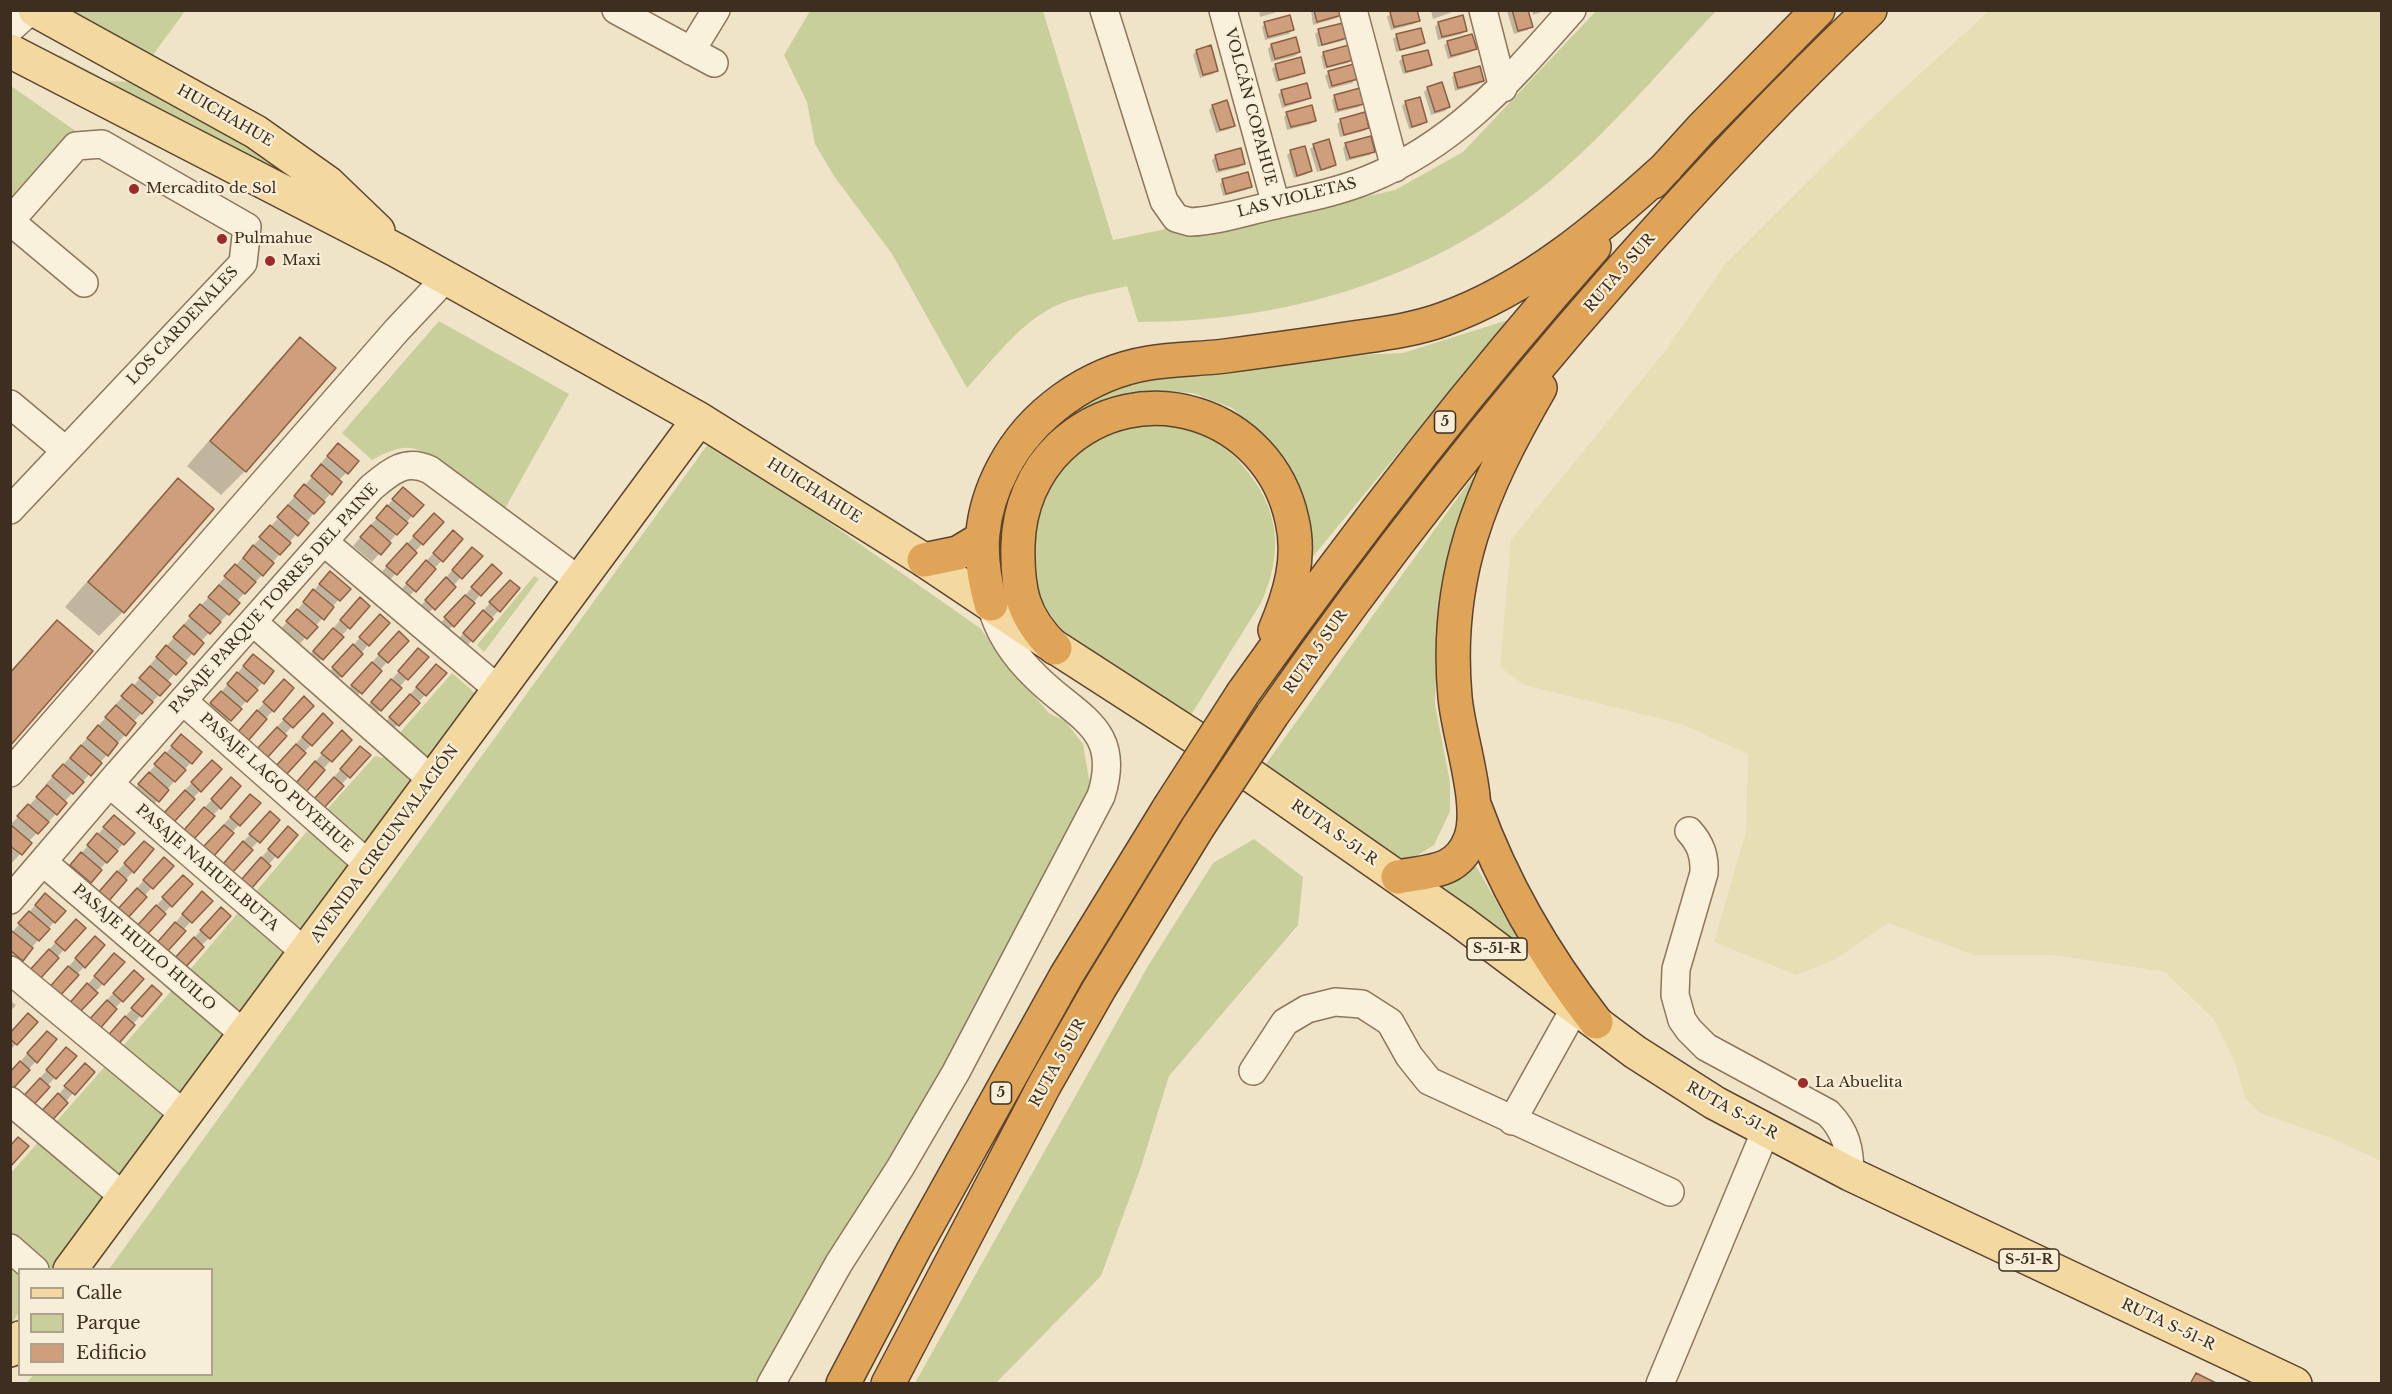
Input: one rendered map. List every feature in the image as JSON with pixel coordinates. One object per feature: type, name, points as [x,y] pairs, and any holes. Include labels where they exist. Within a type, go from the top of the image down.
[{"type":"highway","name":"5","points":[[843,1383],[914,1249],[1066,976],[1243,693],[1307,603],[1442,426],[1523,328],[1667,167],[1818,10]]},
{"type":"highway","name":"RUTA 5 SUR","points":[[888,1383],[1045,1084],[1099,989],[1198,827],[1272,715],[1357,596],[1414,519],[1525,381],[1592,304],[1681,203],[1784,94],[1870,10]]},
{"type":"highway","points":[[991,604],[985,580],[981,539],[991,496],[1004,467],[1019,443],[1048,411],[1088,384],[1148,363],[1302,346],[1392,333],[1443,320],[1490,300],[1563,254],[1606,221],[1667,167]]},
{"type":"highway","points":[[1586,1014],[1518,907],[1486,838],[1474,803],[1460,733],[1453,664],[1455,610],[1461,568],[1479,508],[1504,452],[1554,364],[1592,304]]},
{"type":"highway","points":[[1055,648],[1045,638],[1029,614],[1019,586],[1017,570],[1018,532],[1022,511],[1040,472],[1068,440],[1105,418],[1146,409],[1188,412],[1225,426],[1257,451],[1280,484],[1293,522],[1295,560],[1287,600],[1271,639],[1243,693]]},
{"type":"highway","points":[[924,560],[958,553],[981,539]]},
{"type":"highway","points":[[1398,877],[1434,872],[1454,862],[1463,853],[1472,832],[1474,803]]},
{"type":"main road","name":"HUICHAHUE","points":[[33,10],[256,132],[293,156],[352,204],[396,250]]},
{"type":"main road","name":"HUICHAHUE","points":[[10,51],[396,250],[699,418],[924,560],[1055,648],[1219,753]]},
{"type":"main road","name":"AVENIDA CIRCUNVALACIÓN","points":[[71,1268],[699,418]]},
{"type":"main road","name":"RUTA S-51-R","points":[[1219,753],[1398,877],[1635,1052],[1714,1103],[1850,1174],[2071,1280],[2295,1383]]},
{"type":"street","points":[[10,29],[33,10]]},
{"type":"street","points":[[616,10],[703,57],[716,10]]},
{"type":"street","name":"LAS VIOLETAS","points":[[1104,10],[1164,201],[1176,218],[1197,222],[1337,191],[1395,168],[1450,133],[1503,88],[1572,10]]},
{"type":"street","name":"VOLCÁN COPAHUE","points":[[1223,10],[1276,205]]},
{"type":"street","points":[[1353,10],[1395,168]]},
{"type":"street","points":[[1483,10],[1503,88]]},
{"type":"street","name":"LOS CARDENALES","points":[[10,221],[76,146],[102,144],[247,227],[243,263],[65,450]]},
{"type":"street","points":[[10,221],[84,283]]},
{"type":"street","points":[[10,774],[389,339],[446,278]]},
{"type":"street","points":[[10,404],[65,450],[10,510]]},
{"type":"street","name":"PASAJE PARQUE TORRES DEL PAINE","points":[[10,900],[371,488],[399,467],[416,465],[430,470],[579,580]]},
{"type":"street","points":[[324,542],[499,690]]},
{"type":"street","points":[[771,1383],[839,1263],[905,1159],[956,1072],[1101,796],[1105,783],[1106,755],[1095,728],[1085,717],[1037,678],[1021,661],[1000,631],[991,604]]},
{"type":"street","points":[[253,622],[432,780]]},
{"type":"street","name":"PASAJE LAGO PUYEHUE","points":[[183,701],[369,865]]},
{"type":"street","name":"PASAJE NAHUELBUTA","points":[[110,784],[305,952]]},
{"type":"street","points":[[1689,831],[1700,845],[1705,863],[1676,969],[1675,995],[1682,1020],[1706,1047],[1828,1113],[1836,1121],[1846,1139],[1850,1157],[1850,1174]]},
{"type":"street","name":"PASAJE HUILO HUILO","points":[[43,862],[244,1034]]},
{"type":"street","points":[[10,970],[185,1115]]},
{"type":"street","points":[[1253,1071],[1285,1022],[1307,1009],[1335,1002],[1362,1004],[1390,1022],[1409,1056],[1429,1081],[1670,1192]]},
{"type":"street","points":[[1512,1121],[1586,1014]]},
{"type":"street","points":[[10,1101],[124,1197]]},
{"type":"street","points":[[1660,1383],[1766,1130]]},
{"type":"street","points":[[10,1248],[34,1268]]},
{"type":"shaded area","points":[[1989,11],[2381,11],[2381,1161],[2331,1138],[2260,1113],[2245,1098],[2235,1062],[2213,1018],[2165,972],[2054,955],[1974,955],[1888,923],[1834,960],[1797,975],[1714,942],[1746,832],[1748,754],[1681,724],[1524,685],[1500,667],[1511,540],[1666,350],[1725,264],[1876,114]]},
{"type":"green space","points":[[76,11],[185,11],[153,55],[78,17]]},
{"type":"green space","points":[[810,11],[1043,11],[1113,240],[1166,229],[1193,237],[1395,190],[1463,152],[1596,11],[1716,11],[1629,105],[1575,159],[1528,198],[1479,232],[1427,260],[1372,282],[1316,300],[1258,312],[1198,320],[1138,322],[1127,286],[1084,296],[1062,303],[1032,320],[967,388],[892,254],[834,176],[815,144],[807,102],[784,55]]},
{"type":"green space","points":[[59,55],[108,81],[133,82],[225,130],[330,199],[55,63]]},
{"type":"green space","points":[[11,86],[80,134],[11,210]]},
{"type":"green space","points":[[1508,320],[1306,565],[1287,469],[1267,439],[1232,408],[1193,393],[1158,391],[1118,401],[1035,458],[1016,602],[992,584],[993,501],[1071,404],[1153,373],[1306,357],[1403,353]]},
{"type":"green space","points":[[439,321],[569,394],[503,512],[446,466],[421,451],[401,448],[372,460],[342,433]]},
{"type":"green space","points":[[1155,423],[1182,427],[1200,433],[1230,453],[1243,466],[1265,498],[1274,532],[1273,566],[1261,603],[1191,715],[1071,638],[1058,625],[1043,601],[1034,576],[1031,549],[1034,522],[1042,496],[1055,472],[1073,452],[1097,437],[1125,427]]},
{"type":"green space","points":[[711,440],[980,628],[1014,673],[1049,713],[1065,721],[1083,744],[1094,808],[771,1383],[26,1384],[32,1376],[213,1376],[213,1268],[110,1268]]},
{"type":"green space","points":[[1474,475],[1446,571],[1437,642],[1435,705],[1450,782],[1450,811],[1434,845],[1415,857],[1397,860],[1263,768]]},
{"type":"green space","points":[[534,576],[539,579],[484,652],[477,645]]},
{"type":"green space","points":[[452,673],[475,693],[52,1268],[18,1268],[18,1314],[11,1325],[11,1173],[188,972],[303,836],[375,756],[383,758],[403,729]]},
{"type":"green space","points":[[1254,839],[1303,877],[1298,925],[1169,1076],[1141,1167],[1101,1276],[996,1383],[915,1383],[1148,966],[1213,863]]},
{"type":"green space","points":[[1476,866],[1533,966],[1434,890]]},
{"type":"building","points":[[1314,10],[1341,10],[1342,15],[1317,22]]},
{"type":"building","points":[[1417,10],[1420,21],[1394,27],[1390,12]]},
{"type":"building","points":[[1512,10],[1528,10],[1533,27],[1518,31]]},
{"type":"building","points":[[1290,15],[1294,30],[1268,37],[1264,22]]},
{"type":"building","points":[[1463,15],[1467,31],[1442,37],[1438,22]]},
{"type":"building","points":[[1343,23],[1347,38],[1322,45],[1318,29]]},
{"type":"building","points":[[1421,28],[1425,43],[1400,50],[1396,34]]},
{"type":"building","points":[[1472,34],[1477,49],[1451,56],[1447,41]]},
{"type":"building","points":[[1296,37],[1300,52],[1275,59],[1271,44]]},
{"type":"building","points":[[1211,45],[1218,71],[1203,75],[1196,50]]},
{"type":"building","points":[[1349,45],[1353,60],[1327,67],[1323,52]]},
{"type":"building","points":[[1428,50],[1432,65],[1406,72],[1402,56]]},
{"type":"building","points":[[1301,57],[1305,73],[1279,80],[1275,64]]},
{"type":"building","points":[[1354,64],[1358,79],[1332,86],[1328,71]]},
{"type":"building","points":[[1480,66],[1484,81],[1458,88],[1454,73]]},
{"type":"building","points":[[1442,82],[1450,107],[1435,112],[1427,87]]},
{"type":"building","points":[[1307,83],[1311,98],[1285,105],[1281,90]]},
{"type":"building","points":[[1360,88],[1364,104],[1338,110],[1334,95]]},
{"type":"building","points":[[1420,97],[1427,122],[1412,127],[1405,101]]},
{"type":"building","points":[[1227,100],[1235,126],[1220,130],[1212,105]]},
{"type":"building","points":[[1312,105],[1316,121],[1291,127],[1286,112]]},
{"type":"building","points":[[1365,112],[1369,128],[1344,135],[1340,119]]},
{"type":"building","points":[[1371,136],[1375,152],[1350,158],[1345,143]]},
{"type":"building","points":[[1329,139],[1336,165],[1321,170],[1313,144]]},
{"type":"building","points":[[1305,146],[1312,171],[1297,176],[1290,150]]},
{"type":"building","points":[[1241,148],[1245,164],[1219,170],[1215,155]]},
{"type":"building","points":[[1248,172],[1252,187],[1226,194],[1222,179]]},
{"type":"building","points":[[300,337],[336,368],[246,472],[210,441]]},
{"type":"building","points":[[338,443],[359,461],[348,474],[327,456]]},
{"type":"building","points":[[321,464],[342,482],[332,495],[311,476]]},
{"type":"building","points":[[178,478],[214,509],[124,613],[88,582]]},
{"type":"building","points":[[304,484],[325,502],[314,514],[294,496]]},
{"type":"building","points":[[403,487],[424,505],[413,517],[392,499]]},
{"type":"building","points":[[288,505],[309,523],[298,536],[277,517]]},
{"type":"building","points":[[387,505],[408,523],[397,535],[376,518]]},
{"type":"building","points":[[434,513],[444,522],[423,545],[413,536]]},
{"type":"building","points":[[270,525],[291,543],[280,555],[259,537]]},
{"type":"building","points":[[371,525],[391,543],[381,555],[360,537]]},
{"type":"building","points":[[453,530],[463,539],[443,562],[433,553]]},
{"type":"building","points":[[407,543],[417,553],[397,575],[386,566]]},
{"type":"building","points":[[253,545],[274,563],[263,576],[243,558]]},
{"type":"building","points":[[472,547],[483,556],[462,579],[452,570]]},
{"type":"building","points":[[426,560],[436,569],[416,592],[406,583]]},
{"type":"building","points":[[235,564],[256,582],[245,594],[224,576]]},
{"type":"building","points":[[492,564],[502,573],[481,596],[471,587]]},
{"type":"building","points":[[330,571],[351,589],[340,601],[319,584]]},
{"type":"building","points":[[446,577],[456,587],[435,610],[425,600]]},
{"type":"building","points":[[510,580],[520,588],[500,612],[489,602]]},
{"type":"building","points":[[219,585],[240,603],[229,615],[208,597]]},
{"type":"building","points":[[313,589],[334,607],[324,620],[303,602]]},
{"type":"building","points":[[465,595],[475,603],[454,627],[444,617]]},
{"type":"building","points":[[360,597],[370,606],[350,629],[340,620]]},
{"type":"building","points":[[200,604],[221,622],[210,634],[189,616]]},
{"type":"building","points":[[297,609],[318,627],[307,639],[286,621]]},
{"type":"building","points":[[483,610],[493,619],[473,642],[463,633]]},
{"type":"building","points":[[380,614],[390,623],[369,646],[359,637]]},
{"type":"building","points":[[57,620],[93,651],[10,746],[10,673]]},
{"type":"building","points":[[184,625],[204,643],[194,655],[173,637]]},
{"type":"building","points":[[333,628],[344,637],[323,660],[313,651]]},
{"type":"building","points":[[399,631],[409,641],[388,663],[378,654]]},
{"type":"building","points":[[353,644],[363,654],[342,677],[332,667]]},
{"type":"building","points":[[166,645],[187,663],[176,675],[156,657]]},
{"type":"building","points":[[418,648],[429,657],[408,680],[398,671]]},
{"type":"building","points":[[253,654],[274,671],[264,684],[243,666]]},
{"type":"building","points":[[372,662],[382,671],[362,694],[351,685]]},
{"type":"building","points":[[436,664],[447,673],[426,696],[416,687]]},
{"type":"building","points":[[150,666],[171,684],[160,696],[139,678]]},
{"type":"building","points":[[237,672],[258,690],[247,702],[227,684]]},
{"type":"building","points":[[284,679],[294,688],[274,712],[263,702]]},
{"type":"building","points":[[391,679],[402,688],[381,711],[371,702]]},
{"type":"building","points":[[132,684],[153,702],[142,714],[121,696]]},
{"type":"building","points":[[221,691],[242,709],[231,721],[210,703]]},
{"type":"building","points":[[410,694],[420,703],[399,726],[389,717]]},
{"type":"building","points":[[304,696],[314,706],[293,728],[283,719]]},
{"type":"building","points":[[116,705],[136,723],[126,736],[105,717]]},
{"type":"building","points":[[257,710],[267,719],[247,742],[237,733]]},
{"type":"building","points":[[323,713],[333,723],[312,746],[302,737]]},
{"type":"building","points":[[98,725],[118,743],[108,756],[87,738]]},
{"type":"building","points":[[277,727],[287,736],[266,759],[256,750]]},
{"type":"building","points":[[342,730],[352,740],[332,762],[321,753]]},
{"type":"building","points":[[181,734],[202,752],[192,764],[171,746]]},
{"type":"building","points":[[296,744],[306,753],[285,776],[275,767]]},
{"type":"building","points":[[81,745],[102,763],[91,776],[70,758]]},
{"type":"building","points":[[360,746],[371,755],[350,778],[340,769]]},
{"type":"building","points":[[165,752],[186,770],[175,782],[154,764]]},
{"type":"building","points":[[212,760],[222,769],[201,792],[191,782]]},
{"type":"building","points":[[315,761],[325,770],[305,793],[295,784]]},
{"type":"building","points":[[63,764],[84,782],[73,794],[52,776]]},
{"type":"building","points":[[149,772],[169,790],[159,802],[138,784]]},
{"type":"building","points":[[231,777],[241,786],[221,809],[211,799]]},
{"type":"building","points":[[334,777],[344,786],[323,809],[313,800]]},
{"type":"building","points":[[47,785],[67,803],[57,815],[36,797]]},
{"type":"building","points":[[185,790],[195,799],[174,822],[164,813]]},
{"type":"building","points":[[250,794],[261,803],[240,826],[230,817]]},
{"type":"building","points":[[28,804],[49,822],[38,834],[17,816]]},
{"type":"building","points":[[204,807],[215,816],[194,839],[184,830]]},
{"type":"building","points":[[270,811],[280,820],[260,843],[249,834]]},
{"type":"building","points":[[114,815],[135,833],[124,845],[103,827]]},
{"type":"building","points":[[11,825],[32,843],[22,855],[10,846]]},
{"type":"building","points":[[224,825],[234,833],[213,857],[203,847]]},
{"type":"building","points":[[288,826],[298,835],[278,858],[268,849]]},
{"type":"building","points":[[97,833],[118,851],[107,863],[87,845]]},
{"type":"building","points":[[144,841],[154,849],[134,873],[124,863]]},
{"type":"building","points":[[243,841],[253,850],[232,873],[223,864]]},
{"type":"building","points":[[81,852],[102,870],[91,883],[70,865]]},
{"type":"building","points":[[164,857],[174,866],[153,889],[143,880]]},
{"type":"building","points":[[261,857],[271,866],[251,889],[241,880]]},
{"type":"building","points":[[117,871],[127,880],[107,903],[97,894]]},
{"type":"building","points":[[183,875],[193,884],[172,907],[162,897]]},
{"type":"building","points":[[137,888],[147,897],[126,920],[116,911]]},
{"type":"building","points":[[202,891],[213,901],[192,923],[182,914]]},
{"type":"building","points":[[45,893],[66,911],[55,923],[35,905]]},
{"type":"building","points":[[156,905],[166,914],[145,937],[135,928]]},
{"type":"building","points":[[221,907],[231,916],[210,939],[200,930]]},
{"type":"building","points":[[29,911],[50,929],[39,941],[18,923]]},
{"type":"building","points":[[76,919],[86,928],[65,951],[55,942]]},
{"type":"building","points":[[175,922],[186,931],[165,954],[155,945]]},
{"type":"building","points":[[12,931],[33,948],[23,961],[10,950]]},
{"type":"building","points":[[95,936],[105,945],[85,968],[75,958]]},
{"type":"building","points":[[194,937],[204,947],[183,970],[173,960]]},
{"type":"building","points":[[49,949],[59,958],[38,981],[28,972]]},
{"type":"building","points":[[114,953],[125,962],[104,985],[94,976]]},
{"type":"building","points":[[68,966],[79,975],[58,998],[48,989]]},
{"type":"building","points":[[134,970],[144,979],[123,1002],[113,993]]},
{"type":"building","points":[[87,983],[98,993],[77,1015],[67,1006]]},
{"type":"building","points":[[152,985],[162,994],[142,1017],[131,1008]]},
{"type":"building","points":[[107,1000],[117,1009],[97,1032],[86,1023]]},
{"type":"building","points":[[28,1013],[38,1022],[17,1045],[10,1039],[10,1033]]},
{"type":"building","points":[[125,1016],[135,1025],[115,1048],[105,1039]]},
{"type":"building","points":[[47,1031],[57,1039],[37,1063],[27,1053]]},
{"type":"building","points":[[66,1047],[77,1056],[56,1079],[46,1070]]},
{"type":"building","points":[[20,1061],[30,1070],[10,1092],[10,1072]]},
{"type":"building","points":[[85,1063],[95,1072],[75,1095],[64,1086]]},
{"type":"building","points":[[40,1078],[50,1087],[29,1110],[19,1101]]},
{"type":"building","points":[[58,1093],[68,1103],[48,1125],[37,1116]]},
{"type":"building","points":[[18,1137],[29,1146],[10,1167],[10,1146]]},
{"type":"building","points":[[2196,1373],[2218,1384],[2190,1384]]},
{"type":"place","name":"Mercadito de Sol","points":[[134,189]]},
{"type":"place","name":"Pulmahue","points":[[222,239]]},
{"type":"place","name":"Maxi","points":[[270,261]]},
{"type":"place","name":"La Abuelita","points":[[1803,1083]]}]
